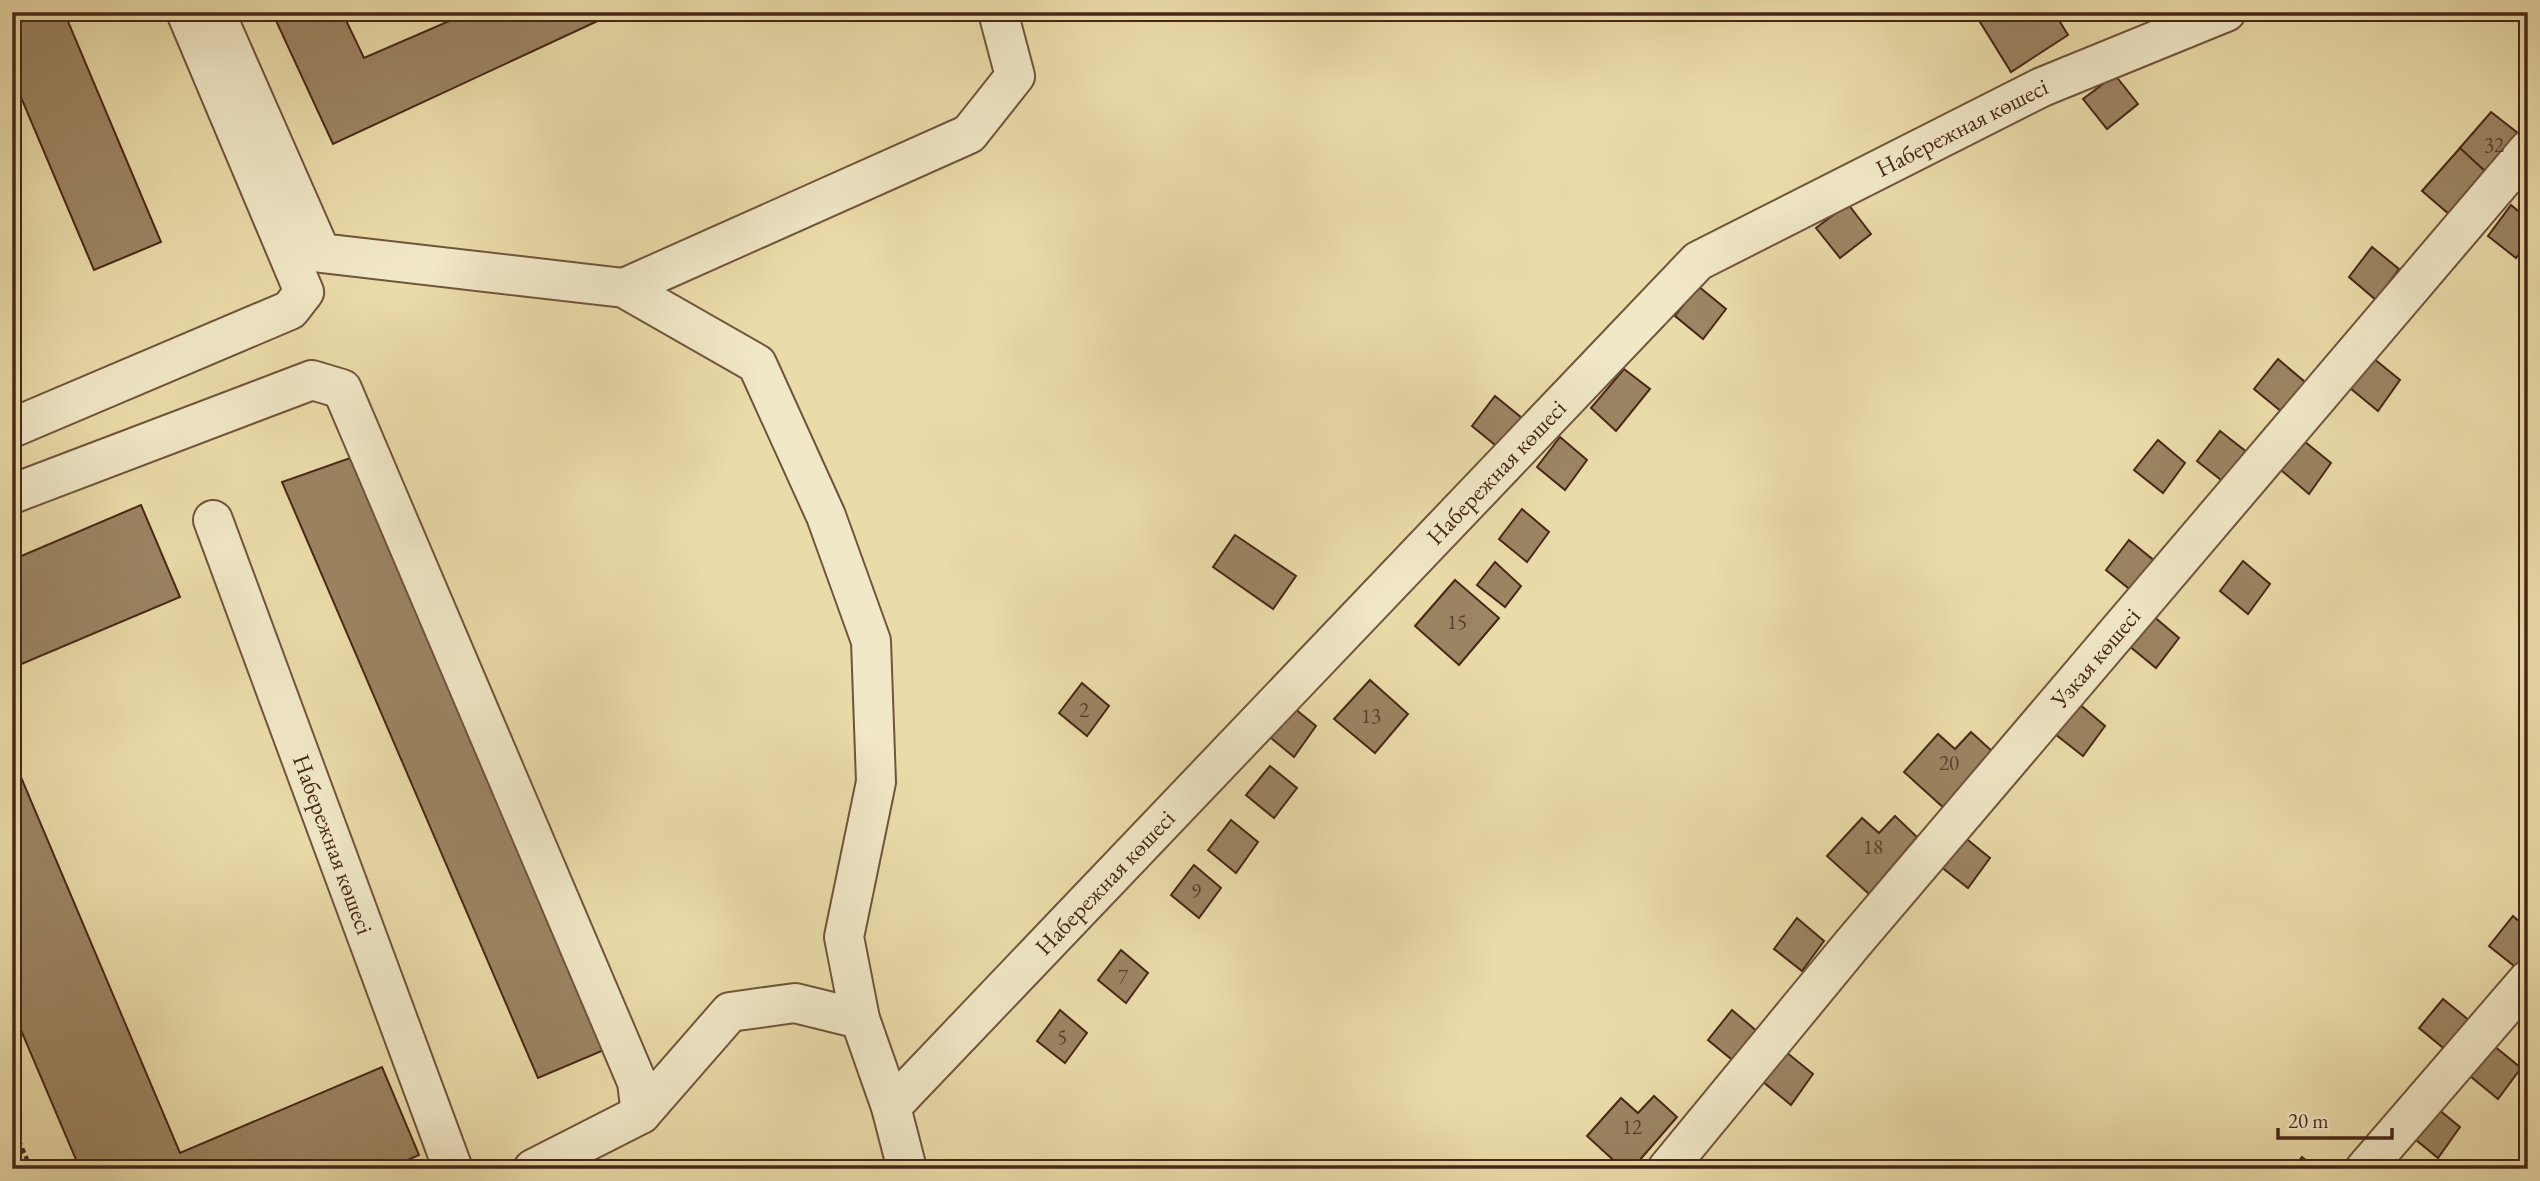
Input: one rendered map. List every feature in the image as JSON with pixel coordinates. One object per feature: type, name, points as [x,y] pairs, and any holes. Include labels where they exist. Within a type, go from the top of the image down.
[{"type":"street","points":[[12,428],[290,310],[304,292],[186,12]]},
{"type":"street","points":[[215,12],[321,253],[624,288],[757,364],[826,516],[871,640],[876,782],[845,937],[860,1019],[891,1107],[907,1169]]},
{"type":"street","points":[[624,288],[969,134],[1016,76],[999,12]]},
{"type":"street","name":"Набережная көшесі","points":[[891,1107],[1698,261],[2042,87],[2226,12]]},
{"type":"street","name":"Узкая көшесі","points":[[1667,1169],[1863,932],[2528,150]]},
{"type":"street","points":[[12,494],[312,380],[342,389],[637,1083],[641,1114]]},
{"type":"street","name":"Набережная көшесі","points":[[213,520],[453,1169]]},
{"type":"street","points":[[2365,1169],[2528,981]]},
{"type":"street","points":[[533,1169],[641,1114],[730,1012],[794,1003],[860,1019]]},
{"type":"path","points":[[12,1125],[31,1169]]},
{"type":"building","points":[[12,12],[64,12],[161,242],[94,270],[12,76]]},
{"type":"building","points":[[272,12],[342,12],[364,58],[470,12],[617,12],[333,144]]},
{"type":"building","points":[[1994,12],[2054,12],[2068,35],[2011,72],[1980,22]]},
{"type":"building","points":[[2115,75],[2138,104],[2107,129],[2083,99]]},
{"type":"building","points":[[2491,112],[2528,141],[2497,181],[2459,149]]},
{"type":"building","points":[[2460,148],[2486,172],[2450,215],[2422,191]]},
{"type":"building","points":[[1848,204],[1871,234],[1840,258],[1816,228]]},
{"type":"building","points":[[2511,205],[2528,219],[2528,242],[2516,258],[2488,236]]},
{"type":"building","points":[[2372,247],[2399,269],[2376,300],[2349,277]]},
{"type":"building","points":[[1698,286],[1726,309],[1703,339],[1675,316]]},
{"type":"building","points":[[2373,358],[2400,380],[2378,411],[2350,388]]},
{"type":"building","points":[[2278,359],[2305,382],[2282,412],[2254,389]]},
{"type":"building","points":[[1624,369],[1650,389],[1616,431],[1591,408]]},
{"type":"building","points":[[1495,396],[1522,418],[1500,449],[1472,426]]},
{"type":"building","points":[[2220,431],[2248,453],[2225,483],[2197,461]]},
{"type":"building","points":[[1560,437],[1587,460],[1565,490],[1537,467]]},
{"type":"building","points":[[2158,440],[2185,463],[2163,493],[2134,470]]},
{"type":"building","points":[[2304,441],[2331,463],[2309,494],[2281,470]]},
{"type":"building","points":[[353,457],[604,1050],[538,1078],[282,482]]},
{"type":"building","points":[[141,505],[180,597],[12,668],[12,560]]},
{"type":"building","points":[[1522,509],[1549,532],[1527,562],[1499,539]]},
{"type":"building","points":[[1235,535],[1296,576],[1273,609],[1213,567]]},
{"type":"building","points":[[2129,540],[2156,562],[2133,592],[2106,570]]},
{"type":"building","points":[[2243,561],[2270,584],[2248,614],[2220,591]]},
{"type":"building","points":[[1495,562],[1521,586],[1505,607],[1477,585]]},
{"type":"building","points":[[1455,580],[1499,618],[1459,665],[1415,626]]},
{"type":"building","points":[[2152,615],[2179,638],[2156,668],[2128,645]]},
{"type":"building","points":[[1370,680],[1408,714],[1375,753],[1334,719]]},
{"type":"building","points":[[1082,683],[1109,706],[1087,736],[1059,713]]},
{"type":"building","points":[[2078,703],[2105,726],[2083,756],[2055,734]]},
{"type":"building","points":[[1289,704],[1316,726],[1294,757],[1266,734]]},
{"type":"building","points":[[1971,732],[1994,753],[1945,809],[1904,772],[1938,734],[1955,749]]},
{"type":"building","points":[[12,756],[180,1153],[382,1067],[419,1155],[388,1169],[80,1169],[12,1009]]},
{"type":"building","points":[[1270,766],[1297,788],[1274,818],[1246,795]]},
{"type":"building","points":[[1895,816],[1917,837],[1869,894],[1827,856],[1862,818],[1879,833]]},
{"type":"building","points":[[1231,820],[1258,842],[1236,873],[1208,850]]},
{"type":"building","points":[[1963,836],[1990,858],[1968,888],[1940,866]]},
{"type":"building","points":[[1194,865],[1221,888],[1199,918],[1171,895]]},
{"type":"building","points":[[2513,916],[2528,929],[2528,956],[2518,969],[2489,946]]},
{"type":"building","points":[[1797,918],[1824,941],[1802,971],[1774,949]]},
{"type":"building","points":[[1121,950],[1148,973],[1126,1003],[1098,980]]},
{"type":"building","points":[[2443,999],[2470,1021],[2447,1051],[2419,1028]]},
{"type":"building","points":[[1060,1010],[1087,1033],[1065,1063],[1037,1041]]},
{"type":"building","points":[[1732,1010],[1759,1033],[1736,1063],[1708,1040]]},
{"type":"building","points":[[2493,1045],[2521,1068],[2498,1099],[2470,1076]]},
{"type":"building","points":[[1786,1052],[1813,1074],[1791,1105],[1762,1081]]},
{"type":"building","points":[[1654,1096],[1677,1117],[1632,1169],[1623,1169],[1587,1136],[1621,1098],[1638,1113]]},
{"type":"building","points":[[2433,1105],[2460,1127],[2438,1158],[2410,1135]]},
{"type":"building","points":[[2388,1150],[2410,1169],[2374,1169]]},
{"type":"building","points":[[2302,1157],[2317,1169],[2293,1169]]}]
